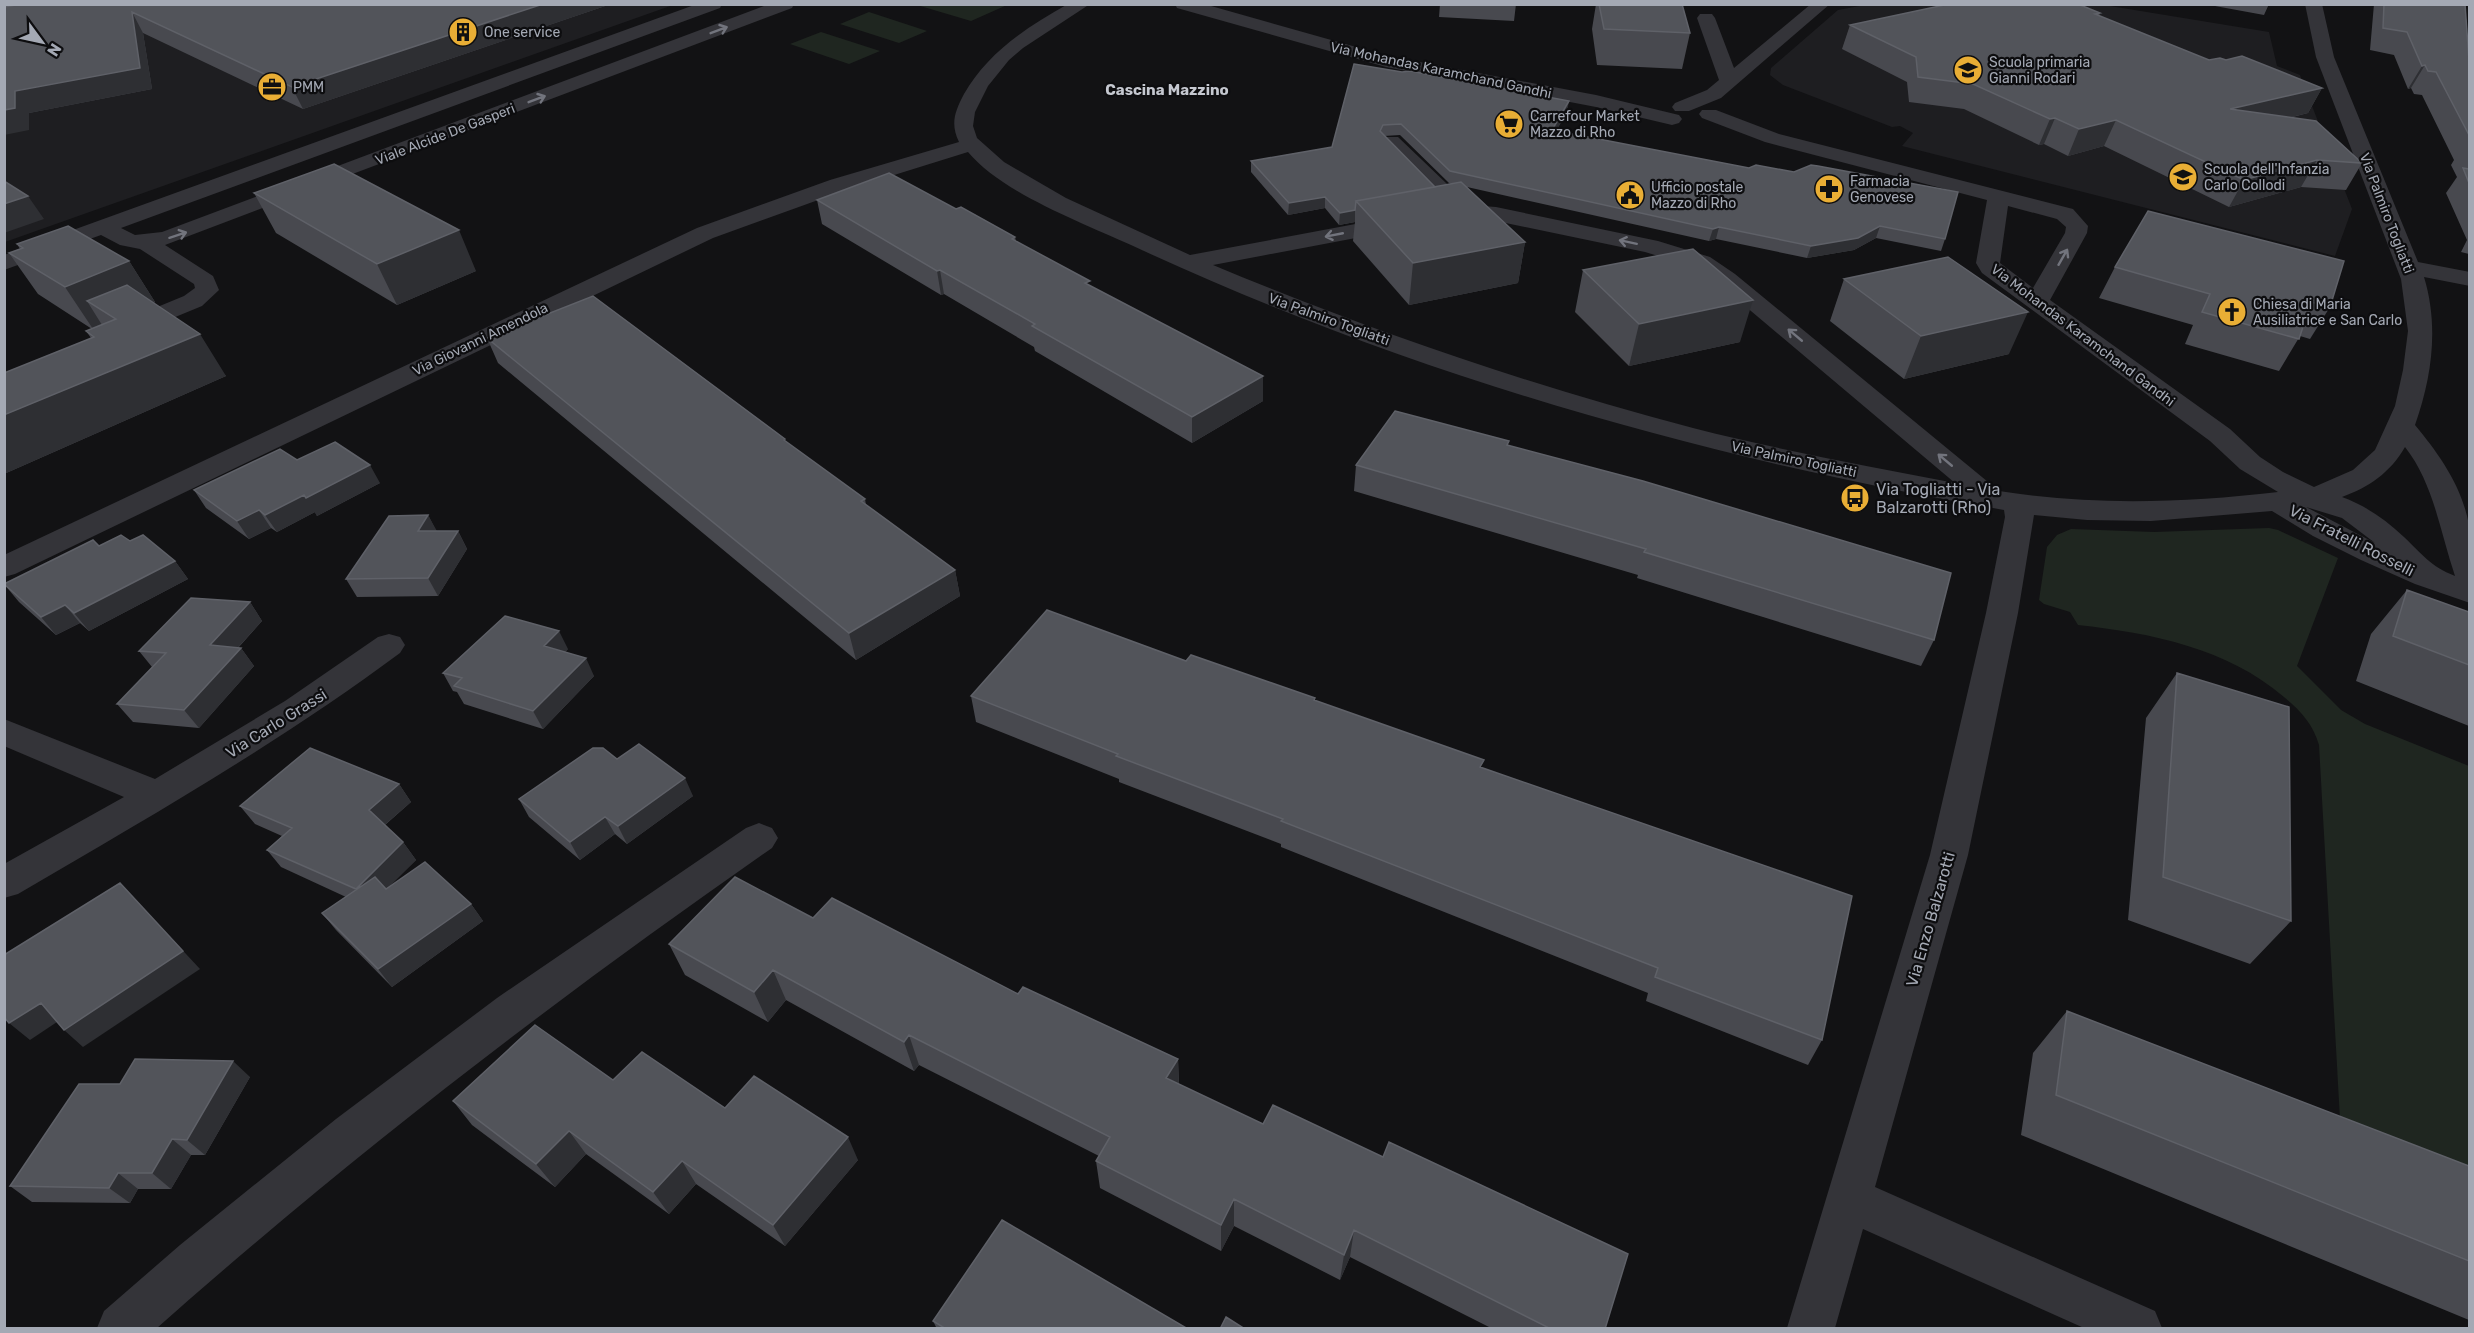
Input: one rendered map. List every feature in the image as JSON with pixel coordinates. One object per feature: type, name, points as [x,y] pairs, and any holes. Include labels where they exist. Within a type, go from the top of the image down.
[{"type":"street","name":"Viale Alcide De Gasperi","points":[[4,263],[714,4]]},
{"type":"street","name":"Viale Alcide De Gasperi","points":[[104,227],[124,241],[145,242],[190,231],[786,4]]},
{"type":"street","points":[[970,145],[963,130],[964,115],[988,70],[1024,39],[1082,4]]},
{"type":"street","name":"Via Mohandas Karamchand Gandhi","points":[[1183,4],[1386,61],[1596,101],[1677,111],[1696,108],[1706,111]]},
{"type":"street","points":[[1822,4],[1729,81],[1706,111],[1772,138],[2065,214],[2077,226],[2076,233],[2037,302]]},
{"type":"street","name":"Via Palmiro Togliatti","points":[[970,145],[992,164],[1042,194],[1187,263],[1272,299],[1569,402],[1764,453],[2004,500],[2056,508],[2145,512],[2241,506],[2312,497],[2347,485],[2364,476],[2387,455],[2402,426],[2420,339],[2418,303],[2409,267],[2325,56],[2313,4]]},
{"type":"street","points":[[1706,18],[1729,81]]},
{"type":"street","points":[[1391,141],[1463,211]]},
{"type":"street","name":"Via Giovanni Amendola","points":[[4,567],[705,233],[838,185],[970,145]]},
{"type":"street","name":"Via Mohandas Karamchand Gandhi","points":[[1999,196],[1988,263],[1990,268],[2220,435],[2241,458],[2256,470],[2312,497]]},
{"type":"street","points":[[1187,263],[1463,211],[1496,214],[1682,254],[1702,262],[2004,500]]},
{"type":"street","points":[[99,339],[194,301],[207,290],[205,281],[145,242]]},
{"type":"street","points":[[2409,267],[2469,279]]},
{"type":"street","points":[[2402,426],[2426,452],[2431,462],[2445,494],[2469,575]]},
{"type":"street","name":"Via Mohandas Karamchand Gandhi","points":[[2220,435],[2280,459],[2294,468],[2307,483],[2312,497]]},
{"type":"street","points":[[2241,458],[2246,479],[2241,506]]},
{"type":"street","name":"Via Fratelli Rosselli","points":[[2364,476],[2375,501],[2383,532]]},
{"type":"street","name":"Via Fratelli Rosselli","points":[[2312,497],[2355,514],[2383,532],[2426,576]]},
{"type":"street","name":"Via Enzo Balzarotti","points":[[1811,1329],[1949,855],[2002,613],[2020,517],[2004,500]]},
{"type":"street","name":"Via Fratelli Rosselli","points":[[2278,502],[2337,536],[2469,593]]},
{"type":"street","name":"Via Carlo Grassi","points":[[4,883],[290,716],[340,683],[389,645]]},
{"type":"street","points":[[4,732],[157,795]]},
{"type":"street","points":[[121,1329],[187,1269],[274,1196],[392,1104],[544,988],[654,909],[759,838]]},
{"type":"street","points":[[1849,1199],[2138,1329]]},
{"type":"shaded area","points":[[4,5],[673,5],[5,242]]},
{"type":"shaded area","points":[[917,5],[1007,5],[971,21]]},
{"type":"shaded area","points":[[1865,5],[2104,5],[2269,32],[2277,66],[2300,75],[2352,209],[2335,256],[1902,146],[1913,133],[1900,126],[1892,127],[1783,85],[1770,75],[1771,68],[1838,10]]},
{"type":"shaded area","points":[[869,12],[927,31],[899,43],[840,24]]},
{"type":"shaded area","points":[[821,32],[880,51],[849,64],[790,44]]},
{"type":"shaded area","points":[[2269,528],[2338,558],[2297,666],[2341,710],[2365,724],[2469,766],[2469,1169],[2340,1119],[2319,745],[2306,718],[2262,680],[2238,666],[2213,655],[2160,638],[2078,625],[2070,612],[2044,604],[2039,600],[2047,547],[2057,535],[2071,529],[2154,532]]},
{"type":"building","points":[[22,4],[543,4],[292,87],[132,12],[140,68],[15,91],[15,108],[4,110],[4,7]]},
{"type":"building","points":[[1599,4],[1682,4],[1690,33],[1604,29]]},
{"type":"building","points":[[1949,4],[2078,4],[2100,13],[2095,14],[2209,60],[2220,58],[2226,60],[2242,56],[2322,88],[2230,109],[2316,121],[2362,163],[2317,160],[2244,180],[2116,120],[2079,129],[2055,118],[2050,119],[1973,84],[1918,77],[1916,57],[1850,25]]},
{"type":"building","points":[[2384,4],[2465,4],[2469,60],[2469,135],[2436,72],[2428,71],[2425,65],[2422,66],[2407,32],[2383,28]]},
{"type":"building","points":[[1354,64],[1402,72],[1410,71],[1569,101],[1552,130],[1749,168],[1756,165],[1794,172],[1811,165],[1958,192],[1945,239],[1880,226],[1858,238],[1811,246],[1719,227],[1713,229],[1450,171],[1401,124],[1383,125],[1380,131],[1435,187],[1356,201],[1355,210],[1340,213],[1325,197],[1289,203],[1251,161],[1332,147]]},
{"type":"building","points":[[334,164],[459,230],[377,264],[254,193]]},
{"type":"building","points":[[2463,168],[2469,169],[2469,183]]},
{"type":"building","points":[[889,173],[956,209],[961,207],[1015,237],[1012,239],[1090,281],[1085,283],[1263,376],[1192,417],[1032,326],[1035,324],[940,270],[937,271],[817,200]]},
{"type":"building","points":[[4,181],[28,196],[4,204]]},
{"type":"building","points":[[1461,182],[1525,242],[1413,263],[1356,201]]},
{"type":"building","points":[[2148,211],[2344,261],[2330,307],[2311,302],[2299,339],[2202,312],[2210,294],[2115,267]]},
{"type":"building","points":[[68,226],[129,261],[65,287],[9,253],[23,248],[17,244]]},
{"type":"building","points":[[1693,249],[1753,300],[1639,324],[1583,270]]},
{"type":"building","points":[[1948,257],[2028,312],[1921,336],[1844,279]]},
{"type":"building","points":[[127,285],[200,334],[4,415],[4,373],[94,337],[86,331],[116,319],[87,301]]},
{"type":"building","points":[[593,296],[865,499],[861,501],[955,570],[849,633],[487,338]]},
{"type":"building","points":[[1395,411],[1509,441],[1507,445],[1643,481],[1951,573],[1934,640],[1644,552],[1646,549],[1356,465]]},
{"type":"building","points":[[335,442],[370,465],[306,498],[304,495],[265,515],[259,510],[237,521],[194,490],[280,449],[297,460]]},
{"type":"building","points":[[428,515],[418,531],[458,531],[428,578],[346,579],[389,516]]},
{"type":"building","points":[[121,535],[130,541],[143,535],[175,561],[74,613],[65,605],[41,617],[4,584],[93,540],[99,546]]},
{"type":"building","points":[[2407,590],[2469,612],[2469,665],[2393,636]]},
{"type":"building","points":[[191,598],[250,602],[210,645],[241,648],[184,710],[117,704],[166,653],[139,651]]},
{"type":"building","points":[[1047,610],[1186,661],[1191,655],[1315,698],[1314,700],[1484,760],[1480,767],[1852,896],[1822,1040],[1655,977],[1658,968],[1281,821],[1283,819],[1116,756],[1118,754],[971,696]]},
{"type":"building","points":[[505,616],[559,631],[544,646],[586,658],[533,711],[454,686],[462,678],[443,673]]},
{"type":"building","points":[[2177,673],[2289,707],[2291,921],[2163,877]]},
{"type":"building","points":[[639,744],[685,778],[618,826],[605,817],[570,842],[519,799],[593,748],[603,748],[617,759]]},
{"type":"building","points":[[310,748],[399,784],[369,810],[403,842],[356,889],[267,850],[292,828],[240,806]]},
{"type":"building","points":[[425,862],[471,904],[378,969],[322,913],[375,877],[386,889]]},
{"type":"building","points":[[735,877],[813,918],[832,898],[1018,994],[1023,987],[1178,1059],[1166,1078],[1263,1124],[1273,1105],[1383,1157],[1389,1142],[1628,1254],[1605,1329],[1551,1329],[1354,1230],[1344,1255],[1234,1199],[1221,1225],[1096,1161],[1110,1137],[909,1035],[904,1042],[773,970],[754,992],[669,944]]},
{"type":"building","points":[[120,883],[183,951],[64,1030],[41,1003],[9,1023],[4,1017],[4,955]]},
{"type":"building","points":[[2067,1011],[2469,1166],[2469,1261],[2056,1095]]},
{"type":"building","points":[[535,1025],[613,1080],[642,1052],[725,1108],[754,1076],[848,1137],[773,1225],[682,1161],[653,1192],[569,1131],[536,1164],[453,1101]]},
{"type":"building","points":[[135,1059],[233,1061],[187,1140],[172,1139],[152,1173],[118,1173],[109,1188],[10,1186],[79,1084],[120,1084]]},
{"type":"building","points":[[1002,1220],[1188,1329],[946,1329],[933,1321]]},
{"type":"building","points":[[1226,1317],[1245,1329],[1220,1329]]},
{"type":"place","name":"One service","points":[[463,32]]},
{"type":"place","name":"Scuola primaria Gianni Rodari","points":[[1968,70]]},
{"type":"place","name":"PMM","points":[[272,87]]},
{"type":"place","name":"Carrefour Market Mazzo di Rho","points":[[1509,124]]},
{"type":"place","name":"Scuola dell'Infanzia Carlo Collodi","points":[[2183,177]]},
{"type":"place","name":"Farmacia Genovese","points":[[1829,189]]},
{"type":"place","name":"Ufficio postale Mazzo di Rho","points":[[1630,195]]},
{"type":"place","name":"Chiesa di Maria Ausiliatrice e San Carlo","points":[[2232,312]]},
{"type":"place","name":"Via Togliatti - Via Balzarotti (Rho)","points":[[1855,498]]},
{"type":"district","name":"Cascina Mazzino","points":[[1167,90]]}]
